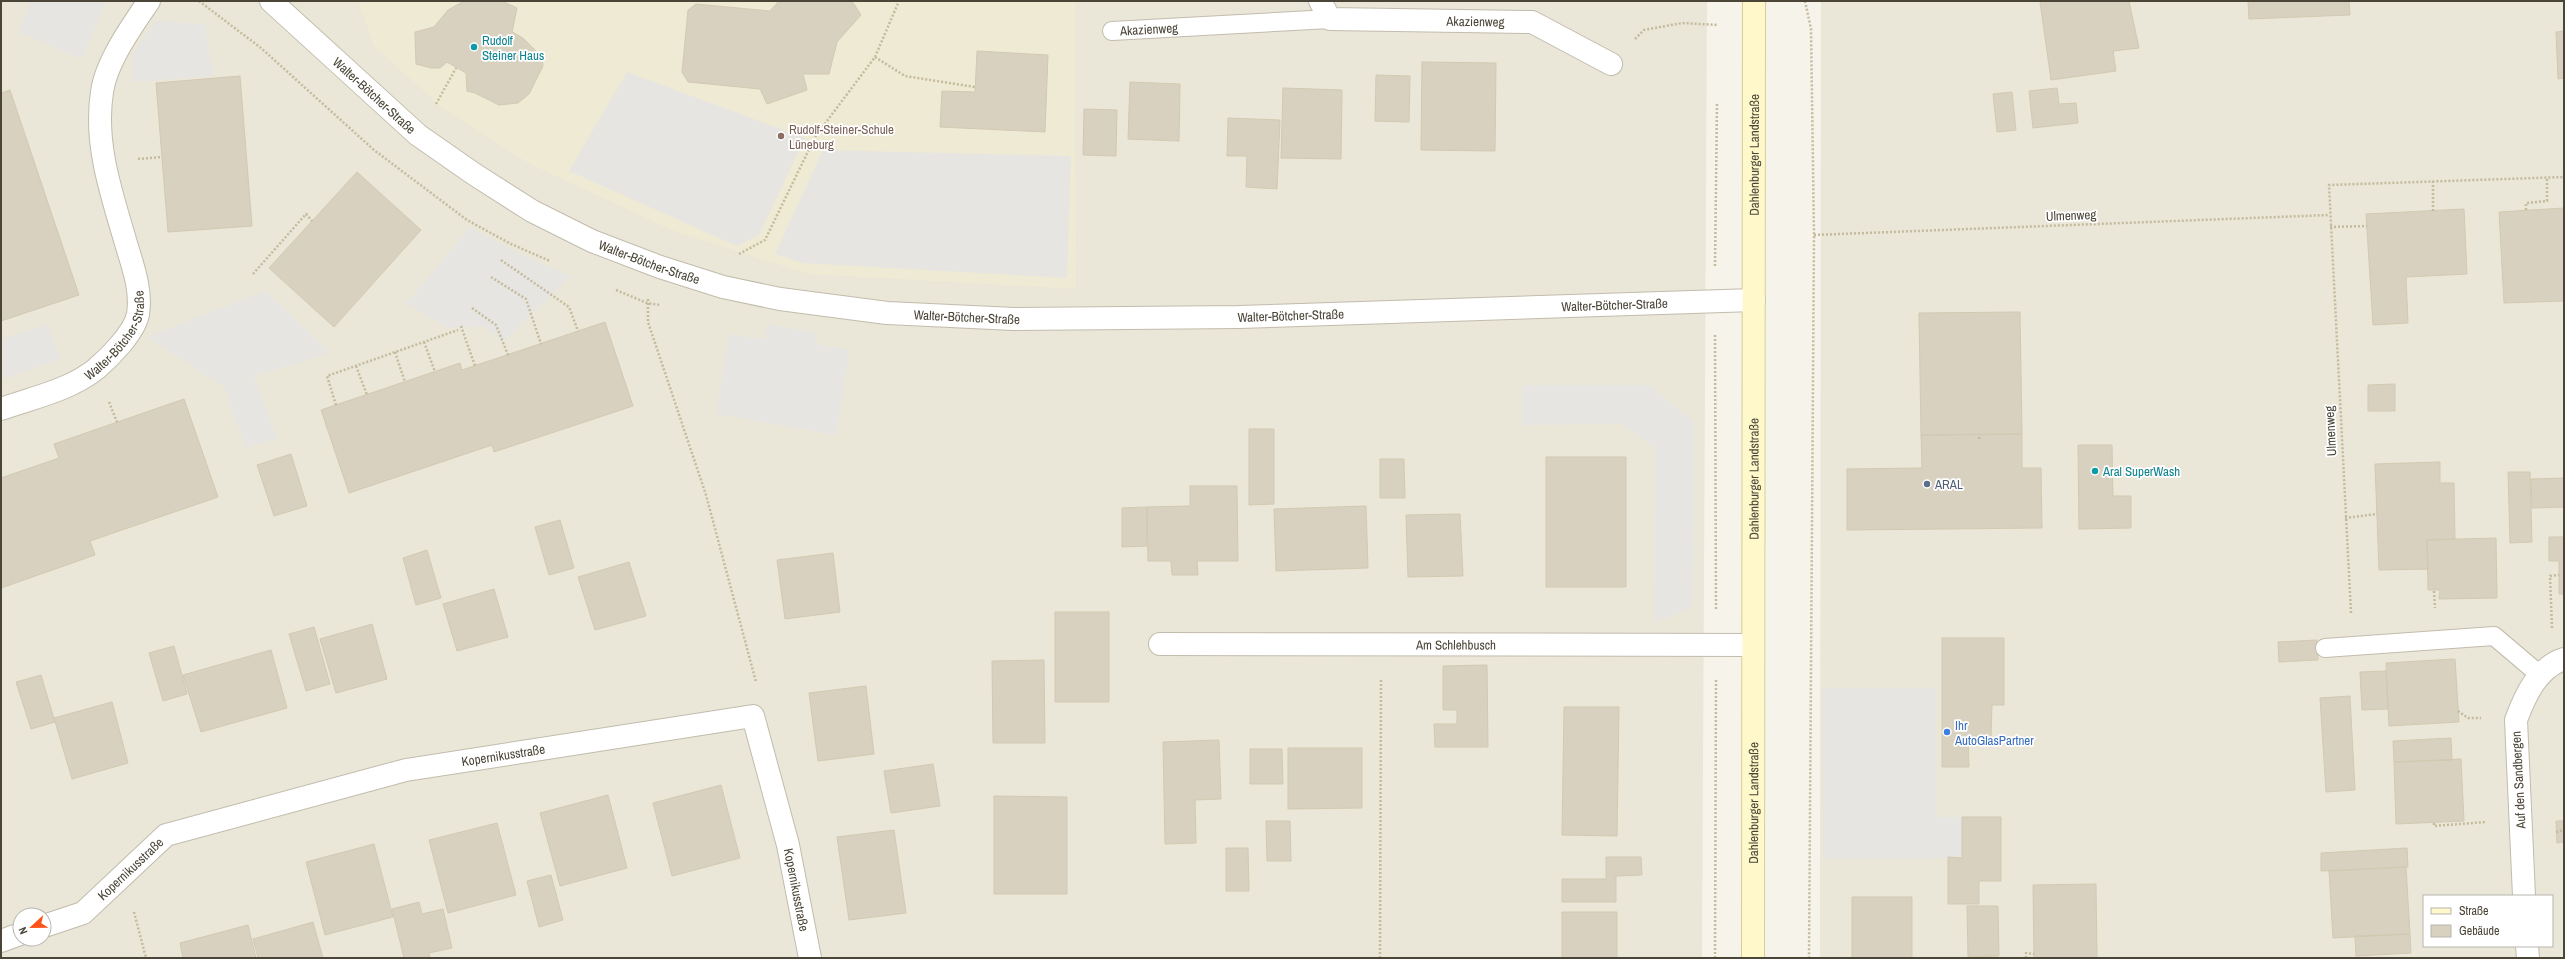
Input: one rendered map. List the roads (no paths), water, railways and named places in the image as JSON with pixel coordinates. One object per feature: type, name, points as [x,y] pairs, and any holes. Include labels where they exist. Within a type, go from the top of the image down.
[{"type":"main road","name":"Dahlenburger Landstraße","points":[[1753,958],[1754,1]]},
{"type":"street","name":"Walter-Bötcher-Straße","points":[[1,408],[69,384],[95,370],[121,344],[138,315],[139,287],[102,163],[100,122],[102,91],[117,51],[149,1]]},
{"type":"street","name":"Walter-Bötcher-Straße","points":[[272,1],[418,135],[474,174],[532,211],[592,241],[660,267],[723,287],[798,303],[887,313],[1014,319],[1239,317],[1754,300]]},
{"type":"street","name":"Akazienweg","points":[[1325,10],[1532,22],[1611,64]]},
{"type":"street","name":"Am Schlehbusch","points":[[1160,644],[1753,645]]},
{"type":"street","name":"Auf den Sandbergen","points":[[2524,895],[2516,720],[2525,696],[2540,675],[2562,660]]},
{"type":"street","name":"Kopernikusstraße","points":[[52,923],[83,913],[166,835],[406,770],[753,716],[788,845],[810,958]]},
{"type":"street","points":[[1,941],[12,937]]},
{"type":"street","points":[[2527,947],[2528,958]]},
{"type":"lane","name":"Akazienweg","points":[[1112,31],[1325,10]]},
{"type":"lane","points":[[2325,648],[2494,636],[2540,675]]},
{"type":"place","name":"Rudolf Steiner Haus","points":[[474,47]]},
{"type":"place","name":"Rudolf-Steiner-Schule Lüneburg","points":[[781,136]]},
{"type":"place","name":"Aral SuperWash","points":[[2095,471]]},
{"type":"place","name":"ARAL","points":[[1927,484]]},
{"type":"place","name":"Ihr AutoGlasPartner","points":[[1947,732]]}]
